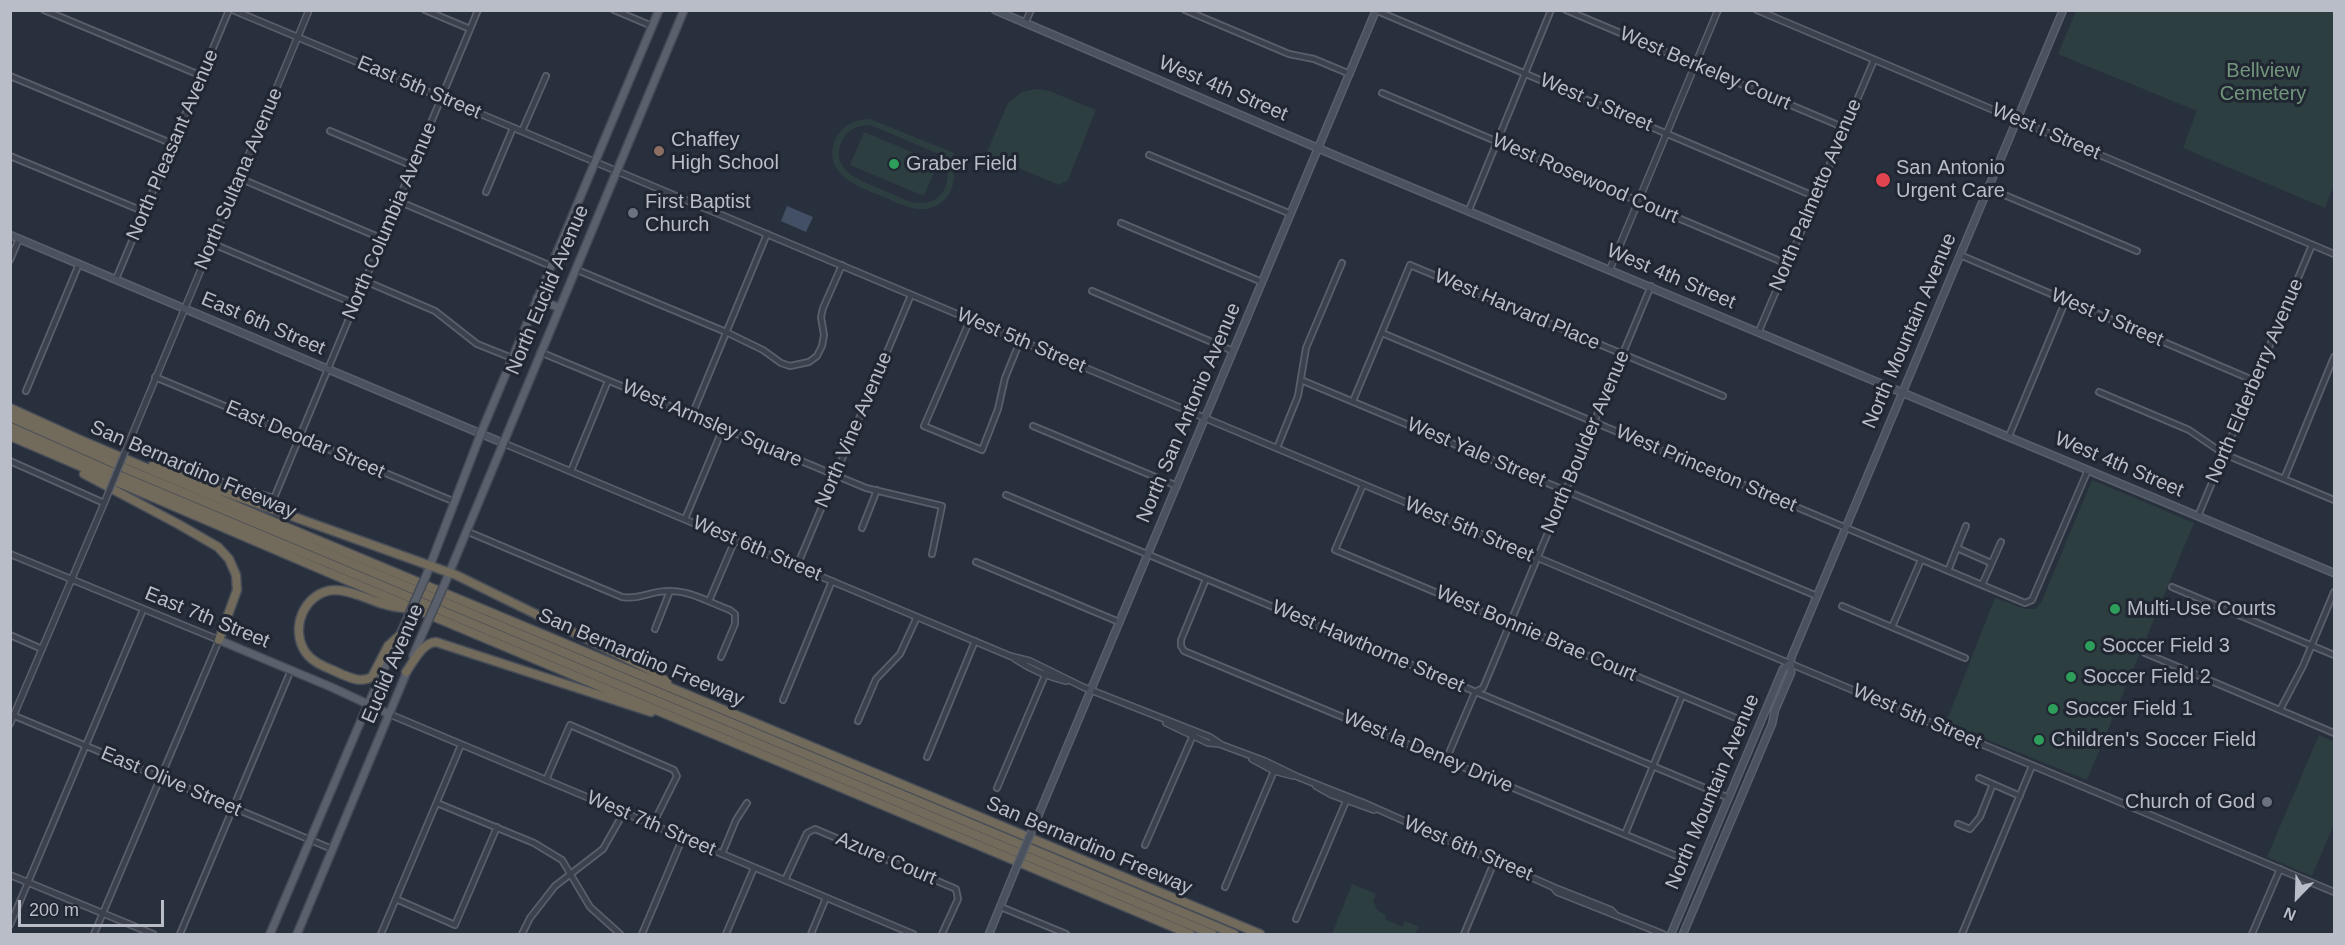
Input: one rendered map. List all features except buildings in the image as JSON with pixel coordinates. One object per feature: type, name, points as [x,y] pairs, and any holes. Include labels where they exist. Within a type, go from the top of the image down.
[{"type":"highway","name":"San Bernardino Freeway","points":[[10,408],[130,461],[1260,934]]},
{"type":"highway","points":[[10,417],[147,477],[1234,934]]},
{"type":"highway","points":[[10,427],[123,477],[1212,934]]},
{"type":"highway","name":"San Bernardino Freeway","points":[[10,436],[1190,934]]},
{"type":"highway","points":[[50,454],[178,524],[218,547],[226,555],[236,575],[237,590],[219,640]]},
{"type":"highway","points":[[130,461],[160,468],[449,572],[652,671],[682,693]]},
{"type":"highway","points":[[400,635],[388,646],[372,677],[360,680],[311,659],[302,645],[299,628],[306,606],[318,595],[329,591],[343,591],[386,605],[425,612]]},
{"type":"highway","points":[[406,672],[421,651],[430,643],[436,642],[619,703],[691,724]]},
{"type":"main road","name":"North Euclid Avenue","points":[[426,576],[480,434],[659,10]]},
{"type":"main road","name":"North Euclid Avenue","points":[[445,583],[684,10]]},
{"type":"main road","name":"West 4th Street","points":[[995,10],[2334,573]]},
{"type":"main road","name":"North Mountain Avenue","points":[[1671,934],[1779,678],[1783,669],[1789,664],[2063,10]]},
{"type":"main road","name":"North San Antonio Avenue","points":[[989,934],[1376,11]]},
{"type":"main road","name":"East 6th Street","points":[[10,235],[503,443]]},
{"type":"main road","points":[[537,298],[559,308]]},
{"type":"main road","name":"Euclid Avenue","points":[[270,934],[368,704],[426,576]]},
{"type":"main road","name":"Euclid Avenue","points":[[297,934],[445,583]]},
{"type":"main road","name":"East 7th Street","points":[[219,640],[389,714]]},
{"type":"main road","name":"North Mountain Avenue","points":[[1683,934],[1772,724],[1775,710],[1791,673],[1789,664]]},
{"type":"main road","points":[[1724,810],[1739,802],[1731,795]]},
{"type":"street","points":[[44,10],[202,76]]},
{"type":"street","name":"North Pleasant Avenue","points":[[116,279],[231,10]]},
{"type":"street","name":"East 5th Street","points":[[231,10],[604,166]]},
{"type":"street","name":"North Sultana Avenue","points":[[10,724],[309,10]]},
{"type":"street","points":[[425,10],[470,29]]},
{"type":"street","name":"North Columbia Avenue","points":[[128,445],[227,483],[274,498],[478,10]]},
{"type":"street","points":[[614,10],[652,26]]},
{"type":"street","points":[[1025,23],[1031,10]]},
{"type":"street","points":[[1185,10],[1289,54],[1314,59],[1350,74]]},
{"type":"street","points":[[1468,210],[1551,10]]},
{"type":"street","name":"West Berkeley Court","points":[[1566,10],[1845,128]]},
{"type":"street","points":[[1610,269],[1719,10]]},
{"type":"street","name":"West I Street","points":[[1757,10],[2334,254]]},
{"type":"street","name":"West J Street","points":[[1376,11],[1816,196]]},
{"type":"street","name":"North Palmetto Avenue","points":[[1759,331],[1874,60]]},
{"type":"street","points":[[10,76],[173,144]]},
{"type":"street","points":[[522,131],[546,76]]},
{"type":"street","name":"West Rosewood Court","points":[[1382,93],[1787,264]]},
{"type":"street","points":[[486,192],[513,128]]},
{"type":"street","points":[[330,131],[413,166]]},
{"type":"street","points":[[10,156],[145,212]]},
{"type":"street","points":[[1149,156],[1291,214]]},
{"type":"street","name":"West 5th Street","points":[[604,166],[2334,892]]},
{"type":"street","points":[[239,178],[383,239]]},
{"type":"street","points":[[1988,188],[2137,251]]},
{"type":"street","points":[[398,201],[551,266]]},
{"type":"street","points":[[1122,223],[1262,282]]},
{"type":"street","points":[[692,415],[767,234]]},
{"type":"street","points":[[10,260],[19,239]]},
{"type":"street","points":[[211,243],[355,304]]},
{"type":"street","name":"North Elderberry Avenue","points":[[2198,516],[2312,245]]},
{"type":"street","name":"West J Street","points":[[1960,255],[2255,381]]},
{"type":"street","points":[[1276,448],[1298,396],[1306,348],[1342,263]]},
{"type":"street","points":[[27,391],[79,264]]},
{"type":"street","points":[[575,269],[726,332],[790,366],[809,362],[817,356],[822,346],[824,308],[842,265]]},
{"type":"street","name":"West Harvard Place","points":[[1382,333],[1410,266],[1723,396]]},
{"type":"street","points":[[365,281],[435,311],[477,344],[512,358]]},
{"type":"street","name":"North Boulder Avenue","points":[[1446,760],[1475,692],[1483,688],[1651,286]]},
{"type":"street","points":[[1092,291],[1233,351]]},
{"type":"street","name":"North Vine Avenue","points":[[797,566],[911,295]]},
{"type":"street","points":[[2009,436],[2066,300]]},
{"type":"street","points":[[970,320],[924,426],[982,450],[998,409],[1005,378],[1020,341]]},
{"type":"street","points":[[1353,401],[1382,333]]},
{"type":"street","name":"West Princeton Street","points":[[1382,333],[2025,603],[2032,600],[2088,470]]},
{"type":"street","name":"West Armsley Square","points":[[540,352],[835,475],[877,490],[942,506],[932,554]]},
{"type":"street","points":[[2284,478],[2334,357]]},
{"type":"street","name":"East Deodar Street","points":[[155,377],[455,502]]},
{"type":"street","name":"West Yale Street","points":[[1301,380],[1817,596]]},
{"type":"street","points":[[571,471],[609,381]]},
{"type":"street","points":[[2099,392],[2189,430],[2224,454],[2334,500]]},
{"type":"street","points":[[1033,426],[1176,486]]},
{"type":"street","points":[[685,519],[723,428]]},
{"type":"street","name":"West 6th Street","points":[[503,443],[1010,656],[1030,661],[1046,672],[1057,673],[1071,682],[1193,733],[1208,743],[1221,745],[1265,761],[1298,777]]},
{"type":"street","points":[[10,461],[104,502]]},
{"type":"street","name":"West Bonnie Brae Court","points":[[1363,485],[1335,550],[1736,718]]},
{"type":"street","points":[[862,528],[877,490]]},
{"type":"street","name":"West Hawthorne Street","points":[[1006,495],[1653,766],[1731,795]]},
{"type":"street","points":[[1948,571],[1966,526]]},
{"type":"street","points":[[466,531],[622,597],[639,598],[670,591],[682,592],[730,610],[736,618],[721,657]]},
{"type":"street","points":[[709,602],[735,540]]},
{"type":"street","points":[[1982,585],[2001,542]]},
{"type":"street","points":[[1957,548],[1991,562]]},
{"type":"street","name":"East 7th Street","points":[[10,554],[219,640]]},
{"type":"street","points":[[1892,627],[1921,560]]},
{"type":"street","points":[[976,562],[1119,622]]},
{"type":"street","name":"West la Deney Drive","points":[[1206,579],[1180,643],[1184,651],[1679,857]]},
{"type":"street","points":[[783,700],[832,581]]},
{"type":"street","points":[[2172,587],[2334,655]]},
{"type":"street","points":[[655,629],[670,591]]},
{"type":"street","points":[[2280,710],[2312,645],[2334,592]]},
{"type":"street","points":[[1842,606],[1965,658]]},
{"type":"street","points":[[10,925],[142,610]]},
{"type":"street","points":[[858,721],[876,679],[900,654],[917,617]]},
{"type":"street","points":[[10,635],[42,649]]},
{"type":"street","points":[[94,934],[219,640]]},
{"type":"street","points":[[927,757],[975,641]]},
{"type":"street","points":[[2145,653],[2334,733]]},
{"type":"street","points":[[180,934],[291,670]]},
{"type":"street","points":[[997,788],[1046,672]]},
{"type":"street","points":[[1625,834],[1682,696]]},
{"type":"street","name":"West 7th Street","points":[[389,714],[913,934]]},
{"type":"street","name":"East Olive Street","points":[[12,715],[332,849]]},
{"type":"street","points":[[546,780],[570,725],[674,770],[677,776],[653,824]]},
{"type":"street","points":[[1145,845],[1193,733]]},
{"type":"street","points":[[381,934],[461,745]]},
{"type":"street","name":"West 6th Street","points":[[1245,755],[1274,771],[1307,780],[1663,934]]},
{"type":"street","points":[[1962,934],[2032,766]]},
{"type":"street","points":[[1225,887],[1274,771]]},
{"type":"street","points":[[1978,778],[2020,796]]},
{"type":"street","points":[[1958,824],[1970,829],[1980,817],[1993,784]]},
{"type":"street","points":[[1296,919],[1347,799]]},
{"type":"street","points":[[437,803],[549,851],[562,860],[590,907],[620,934]]},
{"type":"street","points":[[722,854],[736,820],[747,803]]},
{"type":"street","points":[[522,934],[530,918],[545,898],[571,873],[603,849],[624,812]]},
{"type":"street","points":[[396,900],[455,925],[496,827]]},
{"type":"street","name":"Azure Court","points":[[786,880],[807,832],[815,829],[956,889],[958,899],[942,934]]},
{"type":"street","points":[[642,934],[683,837]]},
{"type":"street","points":[[1464,934],[1495,860]]},
{"type":"street","points":[[726,934],[754,868]]},
{"type":"street","points":[[2252,934],[2280,869]]},
{"type":"street","points":[[10,875],[153,934]]},
{"type":"street","points":[[811,934],[826,898]]},
{"type":"street","points":[[1001,907],[1065,934]]},
{"type":"green space","name":"Bellview Cemetery","points":[[2076,11],[2334,11],[2334,184],[2325,208],[2183,148],[2197,111],[2058,54]]},
{"type":"green space","points":[[1037,89],[1049,91],[1096,110],[1068,180],[1059,185],[986,154],[1008,103],[1022,92]]},
{"type":"green space","points":[[865,119],[954,153],[950,158],[953,166],[953,184],[940,204],[923,209],[903,205],[864,189],[838,170],[833,161],[832,150],[836,138],[846,126]],"holes":[[[870,125],[939,154],[947,169],[946,186],[937,198],[920,203],[911,202],[859,180],[845,169],[840,162],[839,153],[841,143],[849,132],[861,126]]]},
{"type":"green space","name":"Graber Field","points":[[864,132],[938,163],[924,196],[850,165]]},
{"type":"green space","points":[[2092,480],[2194,523],[2087,780],[1946,723],[1995,598],[2025,609],[2035,609],[2041,603]]},
{"type":"green space","points":[[2319,735],[2334,742],[2334,824],[2312,876],[2267,857]]},
{"type":"green space","points":[[1352,884],[1376,894],[1373,901],[1378,911],[1386,915],[1385,919],[1402,927],[1405,921],[1419,927],[1415,934],[1332,934]]},
{"type":"water","points":[[787,206],[813,217],[806,232],[781,221]]},
{"type":"place","name":"Chaffey High School","points":[[659,151]]},
{"type":"place","name":"Graber Field","points":[[894,164]]},
{"type":"place","name":"San Antonio Urgent Care","points":[[1883,180]]},
{"type":"place","name":"First Baptist Church","points":[[633,213]]},
{"type":"place","name":"Multi-Use Courts","points":[[2115,609]]},
{"type":"place","name":"Soccer Field 3","points":[[2090,646]]},
{"type":"place","name":"Soccer Field 2","points":[[2071,677]]},
{"type":"place","name":"Soccer Field 1","points":[[2053,709]]},
{"type":"place","name":"Children's Soccer Field","points":[[2039,740]]},
{"type":"place","name":"Church of God","points":[[2267,802]]}]
